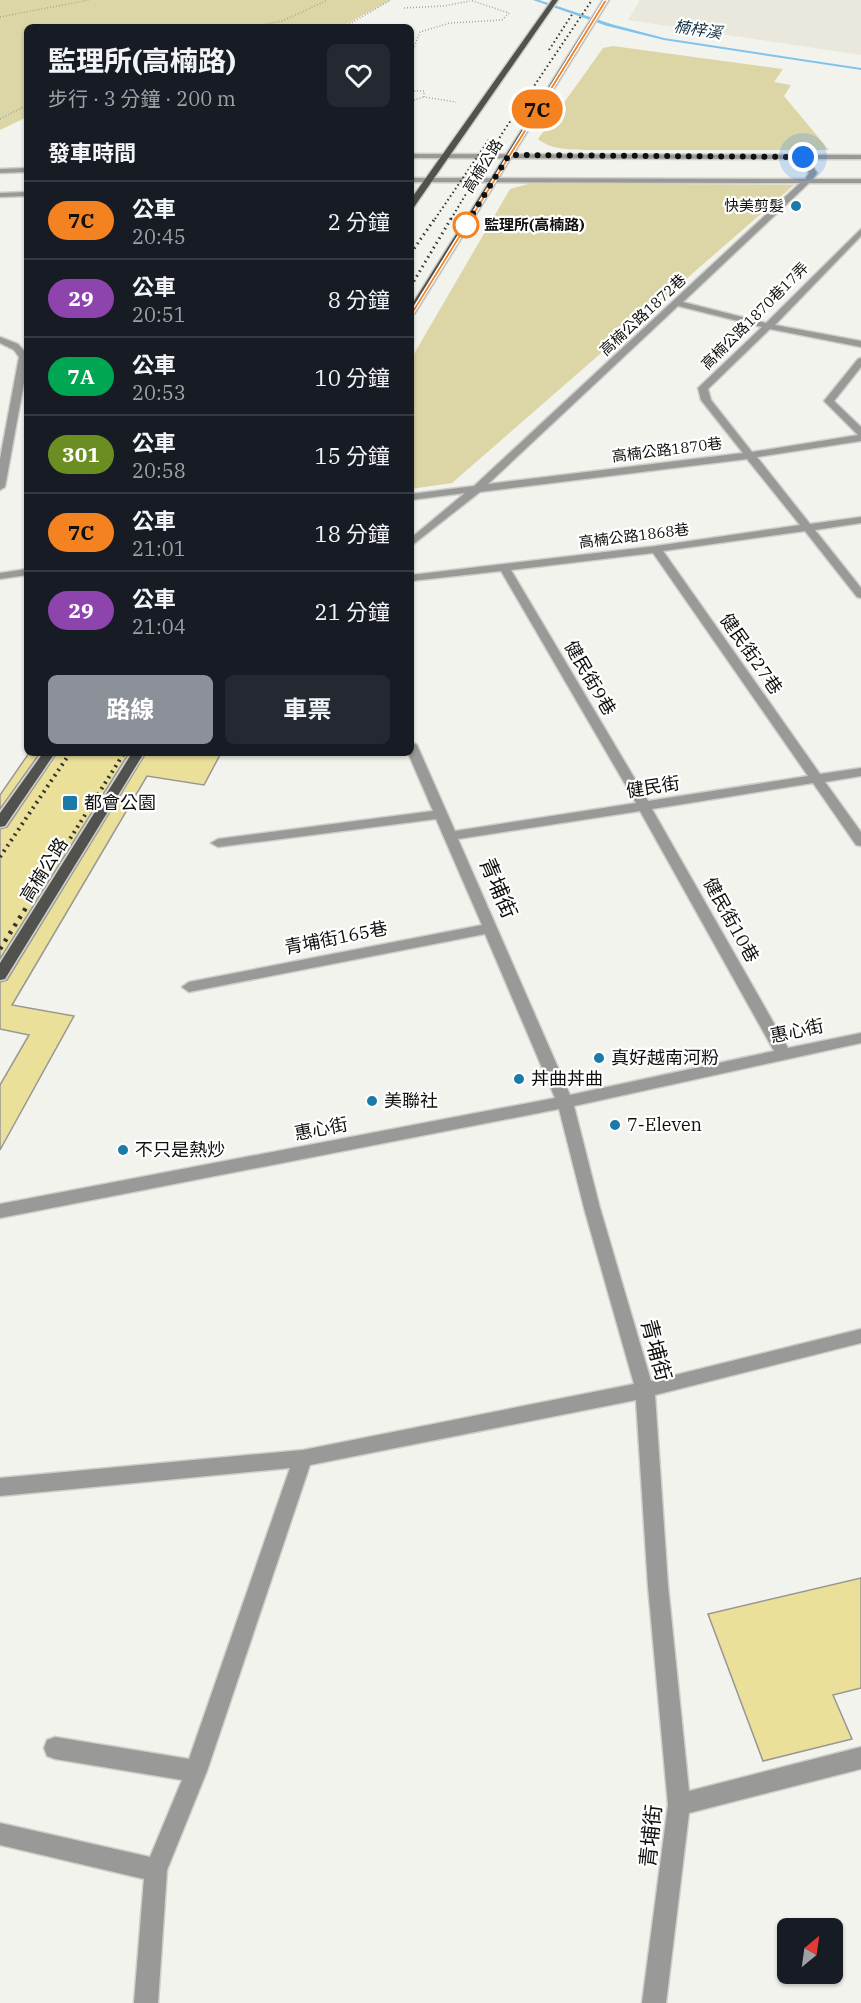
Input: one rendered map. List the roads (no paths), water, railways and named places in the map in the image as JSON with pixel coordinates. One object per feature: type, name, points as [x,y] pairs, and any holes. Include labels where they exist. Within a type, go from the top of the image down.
[{"type":"main road","points":[[414,200],[555,0]]},
{"type":"main road","name":"高楠公路","points":[[414,308],[604,3]]},
{"type":"main road","points":[[0,823],[47,756]]},
{"type":"main road","name":"高楠公路","points":[[0,975],[136,756]]},
{"type":"street","points":[[414,156],[509,155],[861,173]]},
{"type":"street","points":[[414,180],[499,171],[808,169],[861,157]]},
{"type":"street","points":[[414,164],[439,163],[499,171]]},
{"type":"street","points":[[414,173],[808,169],[861,165]]},
{"type":"street","points":[[808,169],[861,181]]},
{"type":"street","name":"高楠公路1872巷","points":[[414,541],[477,489],[678,303],[808,169]]},
{"type":"street","points":[[0,171],[24,170]]},
{"type":"street","points":[[0,179],[24,178]]},
{"type":"street","points":[[0,188],[24,187]]},
{"type":"street","points":[[0,195],[24,194]]},
{"type":"street","name":"高楠公路1870巷17弄","points":[[751,455],[706,400],[703,388],[768,326],[861,231]]},
{"type":"street","points":[[678,303],[768,326],[861,344]]},
{"type":"street","points":[[0,340],[14,345],[24,357],[0,487]]},
{"type":"street","points":[[861,361],[829,401],[861,433]]},
{"type":"street","points":[[0,408],[14,407]]},
{"type":"street","points":[[0,423],[12,422]]},
{"type":"street","name":"高楠公路1870巷","points":[[414,497],[751,455],[861,438]]},
{"type":"street","points":[[751,455],[861,595]]},
{"type":"street","name":"高楠公路1868巷","points":[[414,578],[656,549],[861,520]]},
{"type":"street","name":"健民街27巷","points":[[656,549],[861,842]]},
{"type":"street","name":"健民街9巷","points":[[504,567],[644,806]]},
{"type":"street","points":[[0,576],[24,572]]},
{"type":"street","name":"青埔街","points":[[414,752],[565,1102],[592,1208],[645,1390],[658,1586],[679,1804],[654,2003]]},
{"type":"street","name":"健民街","points":[[451,836],[861,772]]},
{"type":"street","name":"健民街10巷","points":[[644,806],[783,1053]]},
{"type":"street","points":[[218,843],[442,814]]},
{"type":"street","name":"青埔街165巷","points":[[189,987],[491,928]]},
{"type":"street","name":"惠心街","points":[[0,1211],[565,1102],[783,1053],[861,1038]]},
{"type":"street","points":[[0,1487],[303,1458],[645,1390],[861,1336]]},
{"type":"street","points":[[146,2003],[156,1870],[196,1771],[303,1458]]},
{"type":"street","points":[[55,1748],[196,1771]]},
{"type":"street","points":[[679,1804],[861,1758]]},
{"type":"street","points":[[0,1834],[156,1870]]},
{"type":"waterway","name":"楠梓溪","points":[[535,0],[609,25],[664,39],[861,69]]},
{"type":"railway","points":[[451,219],[503,132],[592,0]]},
{"type":"railway","points":[[549,50],[573,13]]},
{"type":"railway","points":[[435,219],[490,138]]},
{"type":"railway","points":[[414,249],[436,217]]},
{"type":"railway","points":[[414,281],[452,217]]},
{"type":"railway","points":[[0,857],[68,756]]},
{"type":"railway","points":[[46,877],[122,756]]},
{"type":"railway","points":[[0,949],[46,876]]},
{"type":"place","name":"快美剪髮","points":[[796,206]]},
{"type":"place","name":"監理所(高楠路)","points":[[466,225]]},
{"type":"place","name":"都會公園","points":[[70,803]]},
{"type":"place","name":"真好越南河粉","points":[[599,1058]]},
{"type":"place","name":"丼曲丼曲","points":[[519,1079]]},
{"type":"place","name":"美聯社","points":[[372,1101]]},
{"type":"place","name":"7-Eleven","points":[[615,1125]]},
{"type":"place","name":"不只是熱炒","points":[[123,1150]]}]
